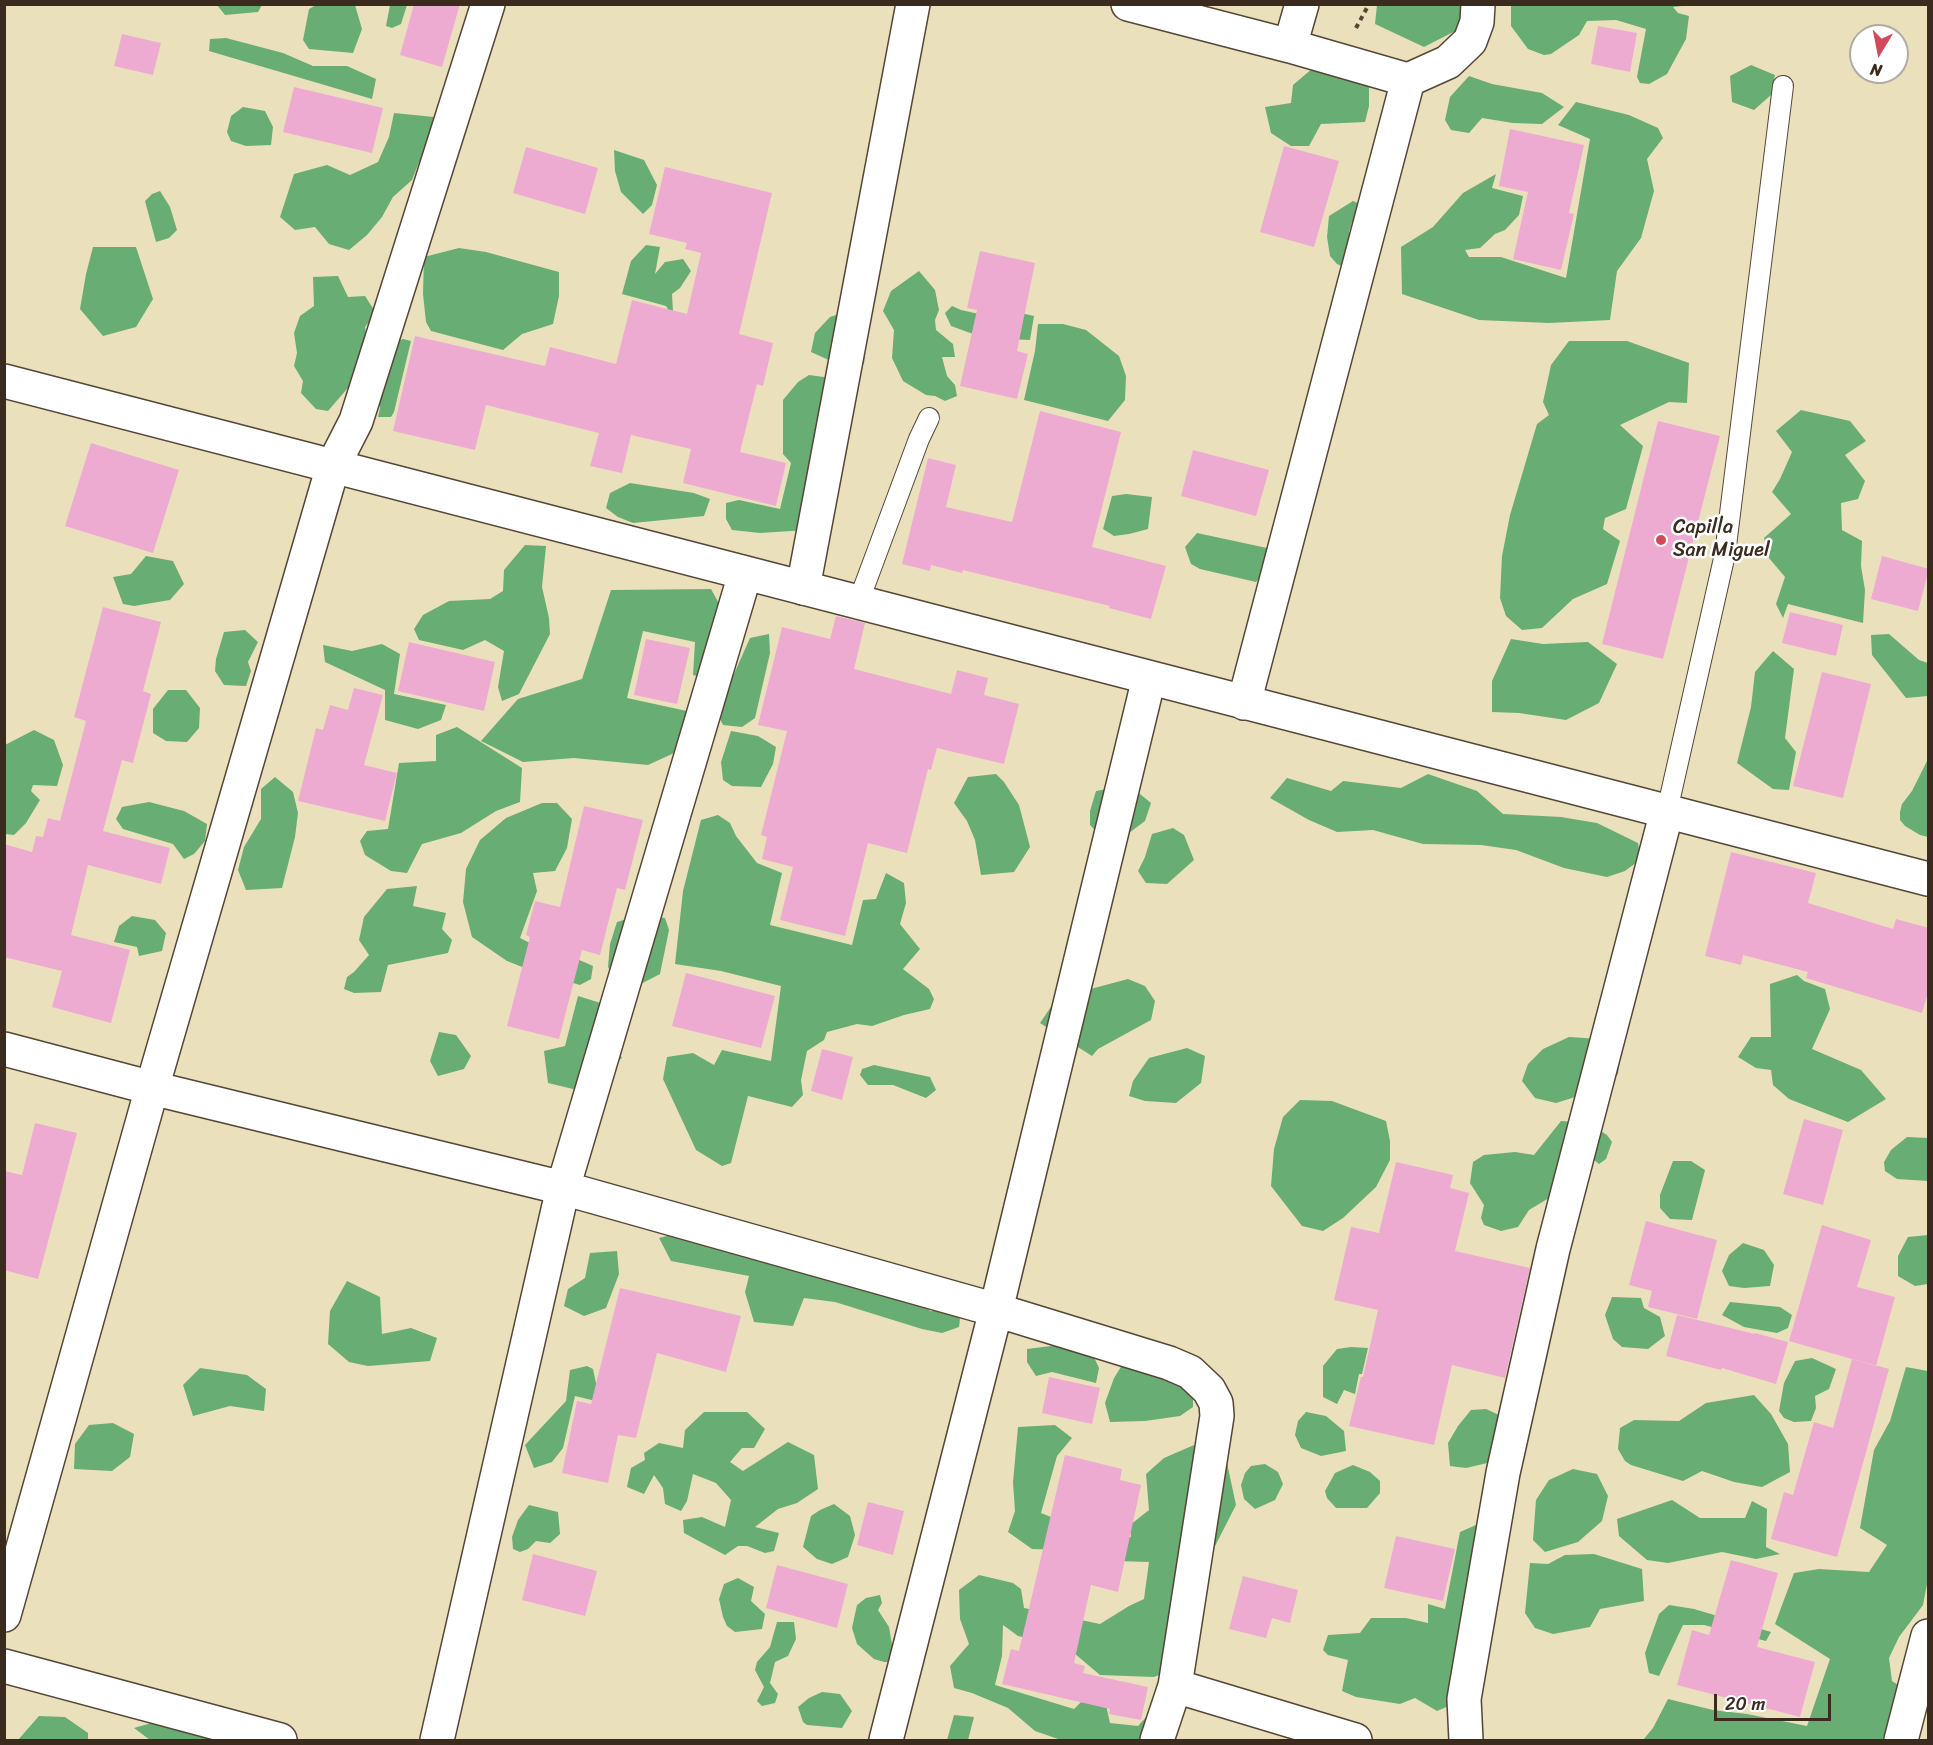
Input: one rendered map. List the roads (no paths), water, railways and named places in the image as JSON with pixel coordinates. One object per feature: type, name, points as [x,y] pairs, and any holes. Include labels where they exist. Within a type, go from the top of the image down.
[{"type":"street","points":[[4,1616],[152,1088],[333,466],[356,421],[488,4]]},
{"type":"street","points":[[803,588],[913,4]]},
{"type":"street","points":[[1128,4],[1290,46],[1408,80],[1448,62],[1470,41],[1477,22],[1478,4]]},
{"type":"street","points":[[1290,46],[1302,4]]},
{"type":"street","points":[[1244,703],[1408,80]]},
{"type":"street","points":[[4,381],[1929,879]]},
{"type":"street","points":[[437,1740],[562,1188],[745,574]]},
{"type":"street","points":[[886,1740],[996,1310],[1149,678]]},
{"type":"street","points":[[1466,1740],[1464,1699],[1503,1473],[1556,1238],[1667,811]]},
{"type":"street","points":[[4,1049],[152,1088],[562,1188],[996,1310],[1169,1363],[1191,1372],[1202,1381],[1216,1403],[1217,1416],[1175,1686],[1157,1740]]},
{"type":"street","points":[[1901,1740],[1929,1635]]},
{"type":"street","points":[[4,1666],[280,1740]]},
{"type":"street","points":[[1175,1686],[1355,1740]]},
{"type":"lane","points":[[1667,811],[1725,554],[1783,86]]},
{"type":"lane","points":[[858,603],[919,439],[929,418]]},
{"type":"place","name":"Capilla San Miguel","points":[[1661,540]]}]
